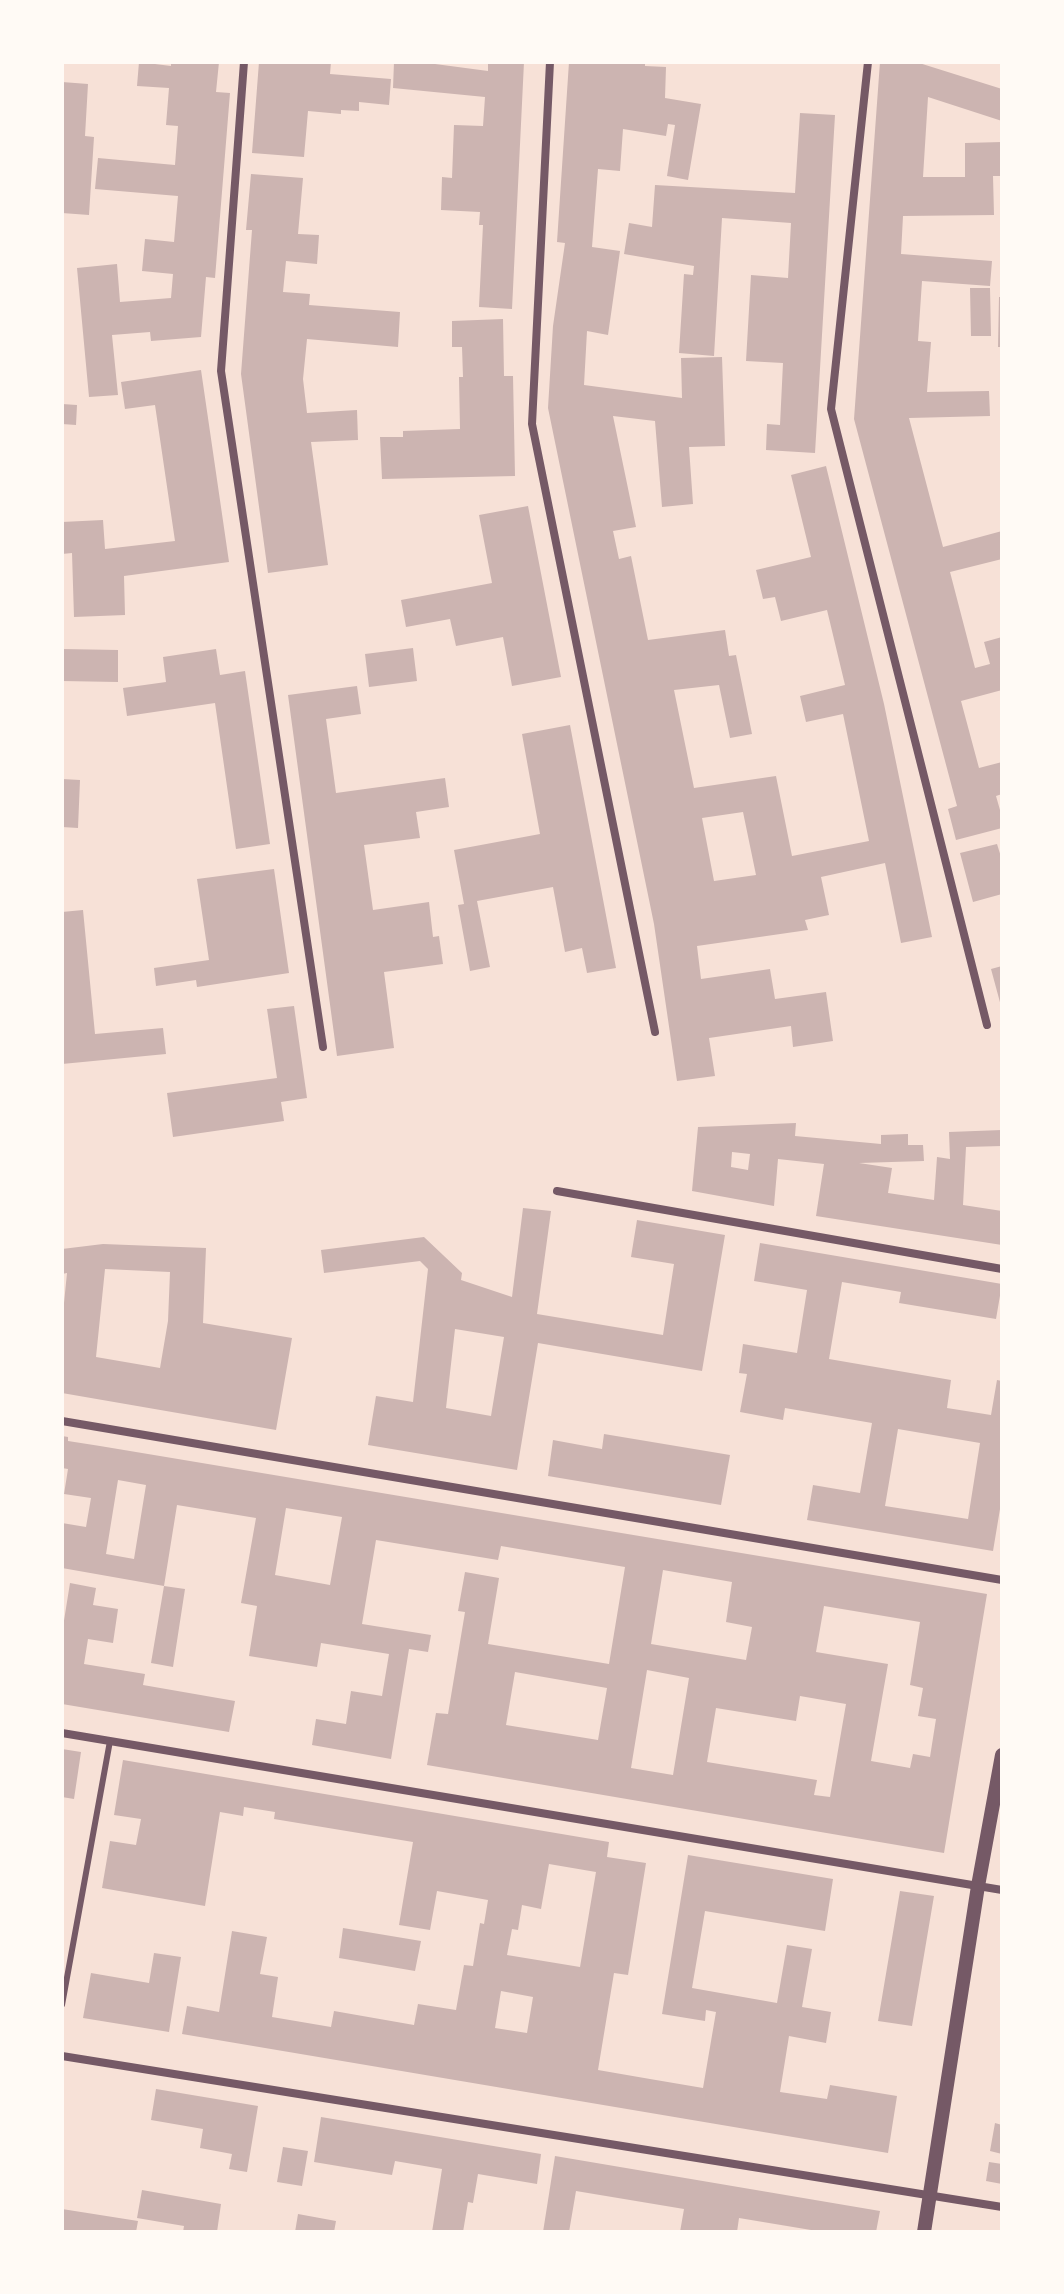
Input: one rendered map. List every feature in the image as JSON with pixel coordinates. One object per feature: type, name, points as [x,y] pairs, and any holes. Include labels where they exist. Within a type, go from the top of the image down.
[{"type":"street","points":[[244,62],[221,371],[323,1047]]},
{"type":"street","points":[[550,62],[532,424],[655,1032]]},
{"type":"street","points":[[868,62],[831,409],[987,1025]]},
{"type":"street","points":[[557,1191],[1002,1269]]},
{"type":"street","points":[[62,1421],[1002,1580]]},
{"type":"street","points":[[62,1733],[1002,1890]]},
{"type":"street","points":[[924,2232],[978,1886],[1002,1755]]},
{"type":"street","points":[[62,2056],[1002,2207]]},
{"type":"lane","points":[[62,2005],[110,1741]]},
{"type":"building","points":[[139,62],[171,66],[171,62],[219,62],[216,92],[230,93],[215,278],[206,277],[201,337],[151,341],[150,332],[112,335],[118,395],[89,397],[77,268],[117,264],[120,302],[171,298],[173,274],[142,271],[145,239],[174,242],[178,196],[95,189],[98,158],[175,165],[178,126],[166,125],[169,88],[137,86]]},
{"type":"building","points":[[259,62],[331,62],[330,74],[391,79],[389,105],[359,102],[359,111],[341,110],[341,114],[308,111],[304,157],[252,153]]},
{"type":"building","points":[[394,62],[420,62],[488,71],[488,62],[524,62],[512,309],[479,307],[483,225],[479,225],[480,212],[441,210],[442,177],[452,178],[454,125],[483,126],[485,97],[393,88]]},
{"type":"building","points":[[569,62],[645,62],[645,66],[666,67],[665,98],[701,104],[688,180],[667,176],[675,125],[668,124],[666,136],[623,129],[620,171],[598,169],[592,247],[620,251],[608,335],[587,331],[584,385],[682,398],[681,358],[722,357],[725,446],[689,447],[693,504],[662,507],[655,421],[613,416],[636,527],[613,531],[619,559],[631,556],[648,640],[725,630],[729,656],[736,655],[752,734],[730,738],[719,685],[674,690],[694,788],[776,776],[792,856],[869,841],[843,714],[806,722],[800,696],[845,685],[827,610],[781,621],[775,597],[763,599],[756,570],[811,557],[791,475],[826,466],[884,704],[932,937],[901,943],[885,863],[821,877],[829,915],[805,920],[808,930],[697,946],[701,979],[770,969],[775,999],[826,992],[833,1041],[793,1047],[791,1026],[709,1038],[715,1076],[677,1081],[654,924],[548,408],[553,326],[565,243],[557,242]],"holes":[[[743,812],[756,875],[714,881],[702,818]]]},
{"type":"building","points":[[880,62],[916,62],[1002,89],[1002,121],[928,97],[923,177],[965,177],[965,143],[1002,142],[1002,176],[993,176],[994,215],[903,216],[901,254],[992,261],[990,286],[922,281],[918,341],[931,342],[927,392],[989,391],[990,416],[909,418],[943,547],[1002,531],[1002,559],[950,572],[975,668],[990,664],[984,642],[1002,637],[1002,690],[961,701],[979,768],[1002,762],[1002,794],[996,796],[1002,828],[956,840],[948,809],[957,806],[854,419]]},
{"type":"building","points":[[62,82],[88,84],[85,136],[94,137],[89,215],[62,213]]},
{"type":"building","points":[[800,113],[835,115],[815,453],[766,450],[767,424],[780,425],[783,363],[746,361],[751,275],[788,278],[791,223],[722,218],[714,356],[679,353],[684,274],[693,275],[694,266],[624,254],[629,223],[652,227],[655,185],[795,193]]},
{"type":"building","points":[[251,174],[303,178],[298,234],[319,235],[317,264],[286,261],[283,292],[310,294],[309,305],[400,312],[398,347],[307,339],[303,379],[307,413],[357,410],[358,440],[311,442],[328,565],[268,573],[241,374],[252,230],[246,230]]},
{"type":"building","points":[[970,288],[990,288],[991,336],[971,336]]},
{"type":"building","points":[[999,297],[1002,297],[1002,347],[998,347]]},
{"type":"building","points":[[503,319],[504,376],[513,376],[515,476],[382,479],[380,437],[403,437],[403,431],[460,429],[462,347],[452,347],[452,321]]},
{"type":"building","points":[[201,370],[229,562],[124,576],[125,615],[74,617],[72,553],[62,554],[62,522],[103,520],[105,549],[175,541],[155,405],[125,409],[121,382]]},
{"type":"building","points":[[62,404],[77,405],[76,425],[62,424]]},
{"type":"building","points":[[528,506],[561,677],[512,686],[503,637],[456,646],[450,619],[406,627],[401,600],[492,583],[479,515]]},
{"type":"building","points":[[413,648],[417,681],[369,687],[365,654]]},
{"type":"building","points":[[62,649],[118,650],[118,682],[62,681]]},
{"type":"building","points":[[216,649],[220,675],[245,671],[270,844],[236,849],[215,703],[127,716],[123,688],[166,682],[163,657]]},
{"type":"building","points":[[357,686],[361,714],[326,719],[336,793],[445,778],[449,807],[416,812],[420,838],[364,845],[373,910],[429,902],[433,937],[439,936],[443,964],[384,972],[394,1048],[337,1056],[288,695]]},
{"type":"building","points":[[570,725],[616,968],[587,973],[582,948],[565,952],[553,887],[477,901],[490,967],[470,971],[458,905],[464,904],[454,850],[540,834],[522,734]]},
{"type":"building","points":[[62,779],[80,780],[78,828],[62,827]]},
{"type":"building","points":[[997,844],[1002,860],[1002,894],[973,902],[960,853]]},
{"type":"building","points":[[274,869],[289,973],[197,987],[196,980],[156,986],[154,968],[209,960],[197,879]]},
{"type":"building","points":[[83,910],[95,1034],[163,1028],[166,1054],[62,1064],[62,912]]},
{"type":"building","points":[[1002,966],[1002,1006],[1001,1006],[991,969]]},
{"type":"building","points":[[294,1006],[307,1098],[281,1102],[284,1121],[173,1137],[167,1093],[277,1078],[267,1009]]},
{"type":"building","points":[[796,1123],[795,1136],[881,1144],[881,1135],[908,1134],[908,1145],[923,1145],[924,1161],[859,1163],[892,1168],[888,1193],[934,1200],[937,1157],[950,1159],[949,1132],[1002,1130],[1002,1146],[966,1147],[963,1205],[1002,1211],[1002,1245],[816,1216],[824,1164],[778,1159],[774,1206],[692,1191],[698,1127]],"holes":[[[732,1152],[750,1154],[748,1170],[731,1167]]]},
{"type":"building","points":[[523,1208],[551,1211],[537,1314],[663,1335],[674,1264],[631,1257],[637,1220],[725,1235],[702,1371],[538,1343],[517,1470],[368,1445],[376,1396],[413,1402],[428,1269],[420,1261],[324,1273],[321,1250],[424,1237],[462,1273],[461,1280],[512,1297]],"holes":[[[455,1329],[504,1337],[491,1416],[446,1408]]]},
{"type":"building","points":[[760,1243],[1002,1284],[996,1319],[899,1303],[901,1292],[842,1282],[829,1359],[951,1380],[947,1408],[991,1415],[997,1380],[1002,1381],[1002,1497],[993,1551],[807,1520],[813,1485],[860,1493],[872,1423],[785,1408],[783,1420],[740,1412],[747,1374],[739,1373],[743,1344],[797,1353],[807,1290],[754,1281]],"holes":[[[898,1429],[980,1443],[968,1519],[885,1506]]]},
{"type":"building","points":[[103,1244],[206,1248],[203,1323],[292,1338],[276,1430],[62,1393],[62,1323],[67,1273],[62,1274],[62,1249]],"holes":[[[105,1269],[170,1272],[168,1321],[160,1368],[96,1357]]]},
{"type":"building","points":[[604,1434],[730,1455],[721,1505],[548,1476],[553,1440],[602,1449]]},
{"type":"building","points":[[62,1436],[68,1437],[68,1441],[987,1594],[944,1853],[427,1765],[436,1713],[448,1714],[465,1612],[458,1611],[465,1572],[499,1578],[488,1644],[609,1664],[625,1567],[501,1546],[498,1560],[376,1540],[362,1624],[431,1635],[428,1652],[409,1649],[391,1759],[312,1745],[316,1719],[346,1724],[351,1691],[382,1696],[389,1654],[321,1643],[317,1667],[249,1656],[257,1606],[241,1603],[256,1518],[177,1505],[164,1586],[62,1568],[62,1523],[86,1527],[91,1498],[64,1494],[68,1469],[62,1468]],"holes":[[[118,1480],[146,1485],[134,1559],[106,1554]],[[286,1508],[342,1517],[330,1585],[275,1575]],[[663,1570],[732,1582],[726,1622],[752,1627],[746,1660],[651,1644]],[[824,1606],[920,1622],[910,1685],[923,1688],[918,1716],[936,1719],[930,1757],[913,1754],[910,1768],[871,1761],[888,1664],[816,1652]],[[647,1670],[689,1678],[673,1775],[631,1768]],[[515,1672],[607,1688],[598,1740],[506,1725]],[[800,1696],[846,1704],[830,1797],[814,1795],[817,1780],[707,1762],[716,1708],[796,1721]]]},
{"type":"building","points":[[70,1583],[96,1588],[93,1605],[118,1609],[113,1643],[88,1639],[84,1664],[145,1674],[143,1685],[235,1701],[229,1732],[62,1704],[62,1633]]},
{"type":"building","points":[[164,1586],[185,1589],[173,1667],[151,1663]]},
{"type":"building","points":[[62,1749],[81,1752],[74,1799],[62,1797]]},
{"type":"building","points":[[123,1760],[609,1842],[607,1857],[646,1863],[628,1975],[614,1973],[598,2070],[703,2088],[716,2012],[706,2010],[705,2021],[662,2014],[688,1855],[833,1879],[825,1931],[705,1911],[692,1988],[777,2003],[787,1945],[812,1949],[802,2007],[831,2012],[826,2043],[789,2036],[780,2092],[827,2099],[830,2085],[897,2096],[888,2153],[182,2034],[187,2006],[219,2012],[232,1931],[267,1937],[260,1974],[278,1977],[272,2017],[331,2027],[334,2011],[414,2025],[418,2004],[456,2010],[464,1965],[473,1966],[480,1923],[484,1924],[488,1900],[437,1891],[430,1930],[399,1925],[413,1842],[274,1819],[275,1812],[244,1807],[243,1816],[220,1812],[205,1906],[102,1888],[110,1841],[136,1845],[141,1819],[114,1815]],"holes":[[[549,1864],[596,1872],[580,1967],[507,1955],[512,1929],[518,1930],[522,1905],[541,1909]],[[501,1991],[533,1997],[527,2033],[495,2028]]]},
{"type":"building","points":[[900,1891],[934,1896],[912,2026],[878,2021]]},
{"type":"building","points":[[343,1928],[421,1941],[415,1971],[339,1958]]},
{"type":"building","points":[[154,1953],[181,1957],[169,2032],[83,2018],[91,1973],[149,1983]]},
{"type":"building","points":[[156,2089],[258,2106],[247,2172],[229,2169],[232,2154],[200,2148],[203,2129],[151,2120]]},
{"type":"building","points":[[321,2117],[541,2154],[537,2184],[478,2174],[473,2203],[468,2202],[463,2232],[432,2232],[442,2169],[395,2161],[392,2175],[314,2162]]},
{"type":"building","points":[[995,2123],[1002,2125],[1002,2154],[990,2151]]},
{"type":"building","points":[[283,2147],[308,2151],[302,2186],[277,2182]]},
{"type":"building","points":[[555,2156],[880,2211],[876,2232],[823,2232],[739,2218],[737,2232],[680,2232],[684,2209],[576,2191],[569,2232],[543,2232]]},
{"type":"building","points":[[989,2162],[1002,2164],[1002,2184],[986,2181]]},
{"type":"building","points":[[142,2190],[221,2204],[217,2232],[183,2232],[184,2226],[137,2218]]},
{"type":"building","points":[[62,2209],[138,2221],[136,2232],[62,2232]]},
{"type":"building","points":[[298,2214],[336,2221],[334,2232],[295,2232]]}]
